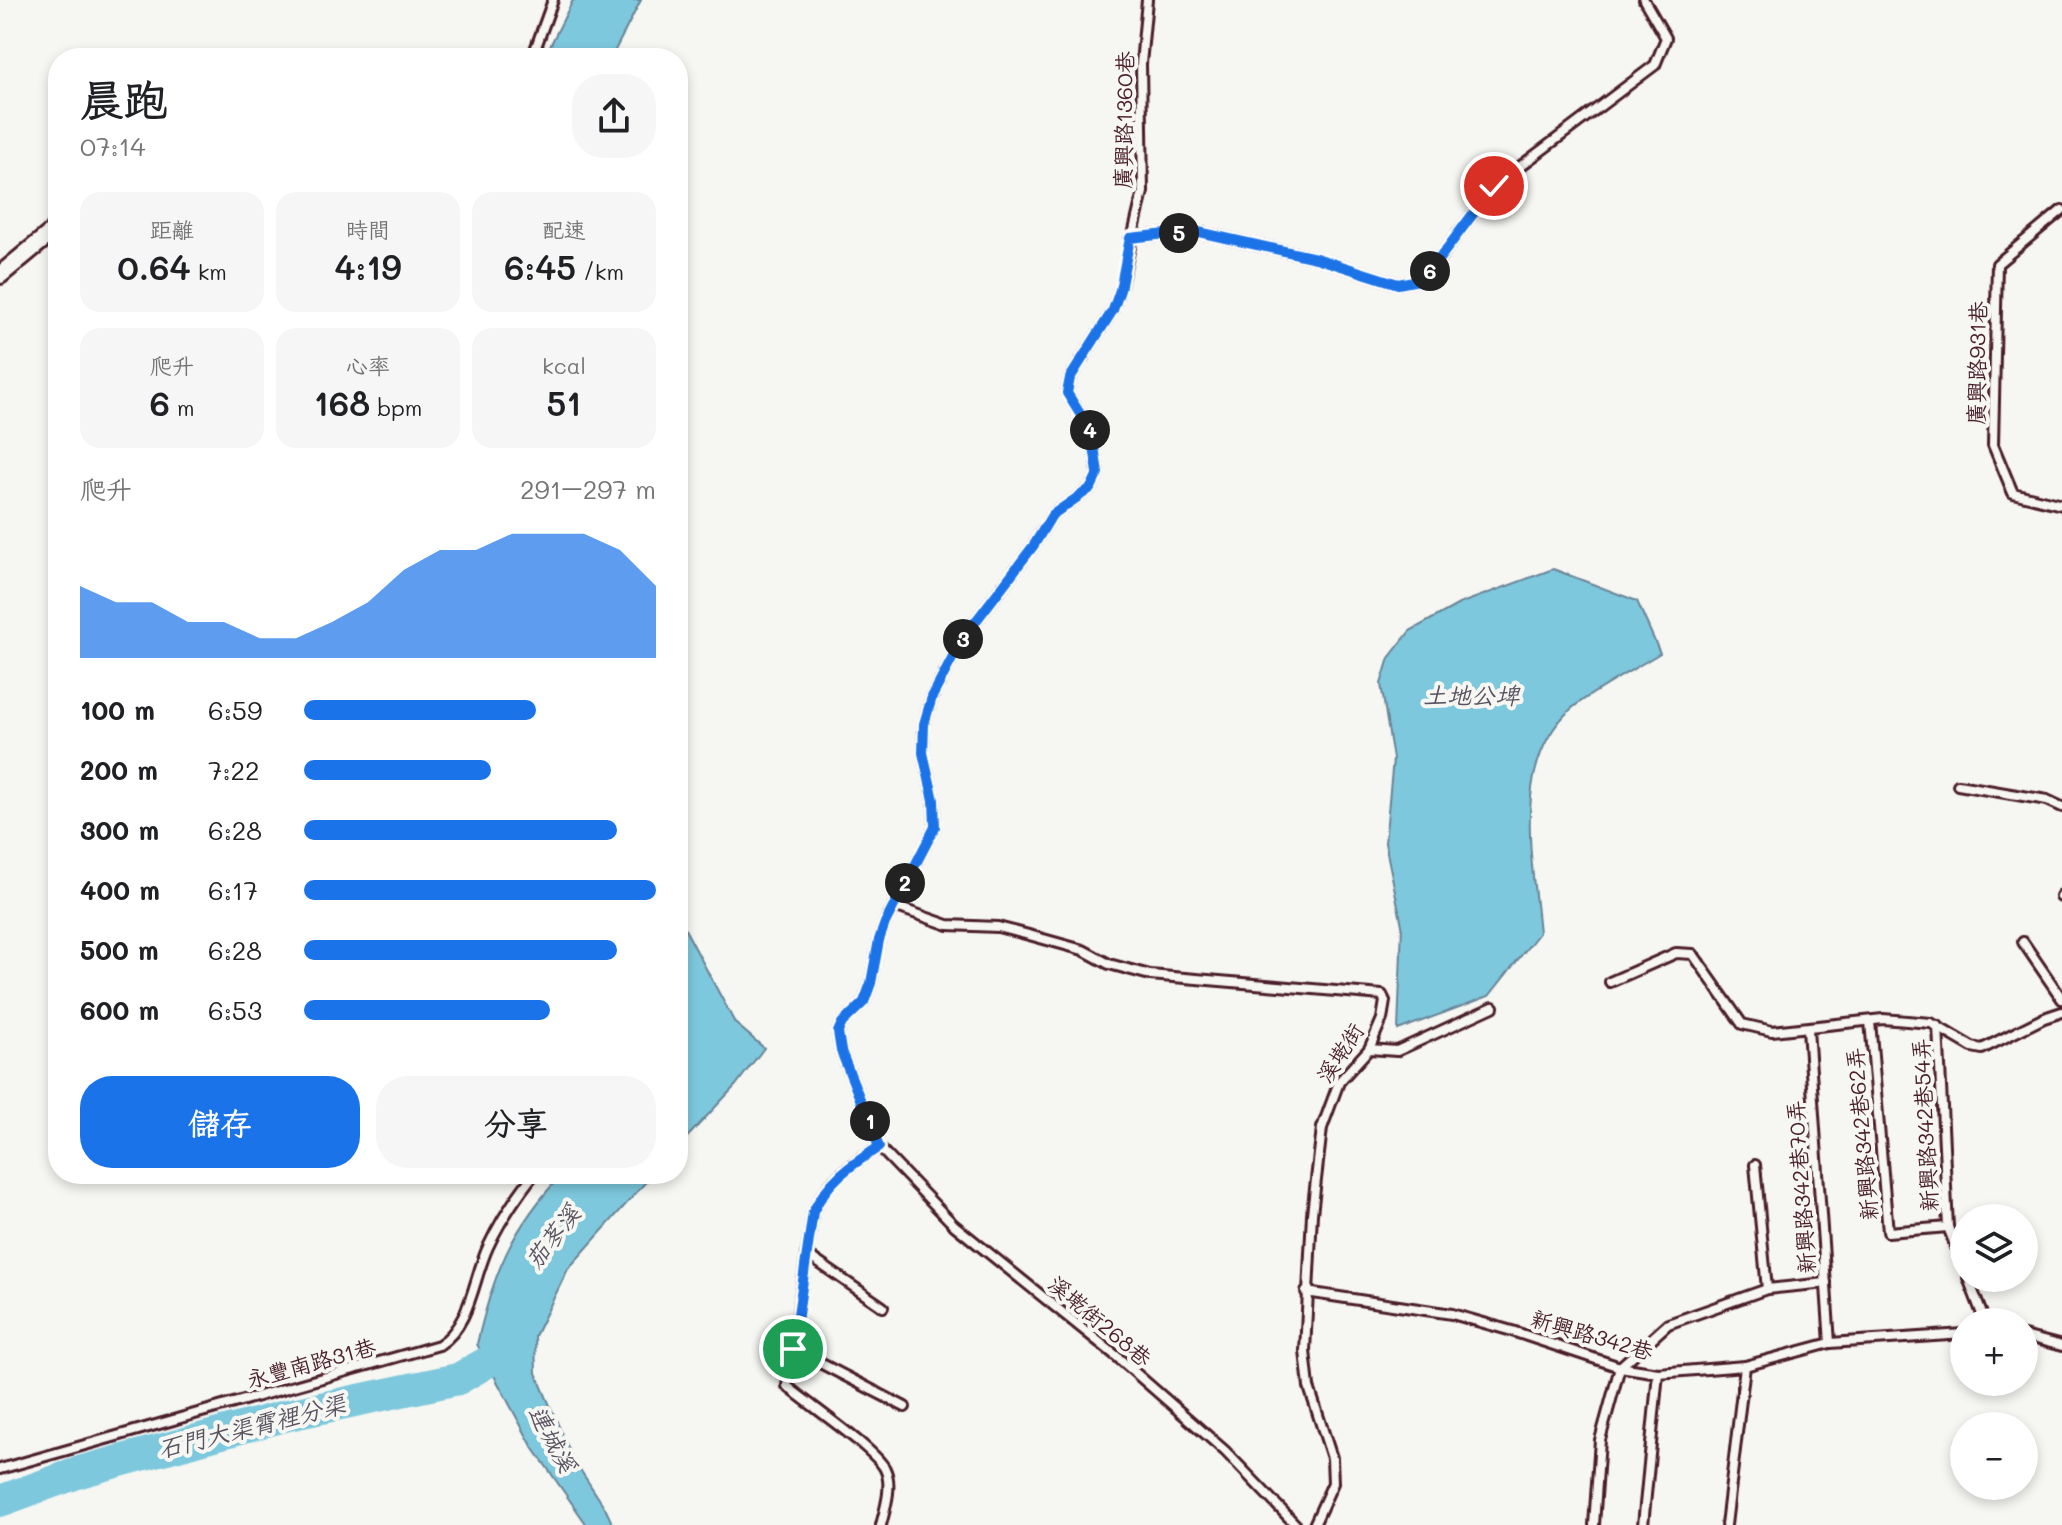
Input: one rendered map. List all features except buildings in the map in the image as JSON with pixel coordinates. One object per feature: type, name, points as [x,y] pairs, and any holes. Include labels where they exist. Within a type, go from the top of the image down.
[{"type":"street","points":[[0,275],[48,235]]},
{"type":"lane","points":[[536,48],[553,0]]},
{"type":"lane","name":"廣興路1360巷","points":[[1130,238],[1143,192],[1141,64],[1147,0]]},
{"type":"lane","points":[[881,1525],[888,1489],[885,1470],[869,1451],[787,1386],[813,1212],[822,1192],[838,1174],[879,1147],[841,1051],[838,1032],[842,1023],[864,1002],[879,940],[935,827],[934,800],[923,753],[924,724],[932,697],[963,638],[1034,545],[1052,515],[1091,488],[1098,473],[1092,433],[1067,393],[1070,378],[1113,310],[1130,238],[1194,231],[1316,258],[1398,284],[1424,279],[1494,186],[1655,65],[1666,38],[1644,0]]},
{"type":"lane","name":"廣興路931巷","points":[[2062,210],[1997,264],[1993,445],[2013,493],[2062,505]]},
{"type":"lane","points":[[1958,785],[2047,800],[2062,807]]},
{"type":"lane","name":"溪墘街","points":[[894,906],[948,925],[998,927],[1029,935],[1083,950],[1109,964],[1150,975],[1382,995],[1385,1001],[1382,1019],[1369,1049],[1339,1082],[1322,1128],[1306,1292],[1305,1351],[1309,1387],[1332,1458],[1333,1483],[1314,1525]]},
{"type":"lane","points":[[2023,942],[2062,999]]},
{"type":"lane","name":"新興路342巷54弄","points":[[1610,982],[1676,953],[1693,954],[1742,1024],[1772,1031],[1883,1019],[1938,1026],[1972,1047],[1982,1049],[2062,1012]]},
{"type":"lane","points":[[1369,1049],[1397,1051],[1493,1007]]},
{"type":"lane","name":"新興路342巷62弄","points":[[1870,1021],[1888,1232],[1948,1227]]},
{"type":"lane","name":"新興路342巷54弄","points":[[1938,1026],[1950,1232]]},
{"type":"lane","name":"新興路342巷70弄","points":[[1808,1029],[1830,1343]]},
{"type":"lane","name":"溪墘街268巷","points":[[879,1147],[954,1225],[1225,1451],[1291,1523]]},
{"type":"lane","points":[[1755,1165],[1767,1289]]},
{"type":"lane","name":"永豐南路31巷","points":[[0,1469],[439,1345],[451,1338],[459,1325],[486,1250],[506,1212],[527,1184]]},
{"type":"lane","points":[[806,1254],[883,1307]]},
{"type":"lane","points":[[1594,1525],[1600,1440],[1620,1367],[1668,1324],[1767,1289],[1826,1283]]},
{"type":"lane","name":"新興路342巷","points":[[1306,1292],[1452,1314],[1620,1367],[1658,1373],[1745,1366],[1830,1343],[1950,1335]]},
{"type":"lane","points":[[2038,1340],[2062,1346]]},
{"type":"lane","points":[[793,1349],[905,1407]]},
{"type":"lane","points":[[1726,1525],[1745,1366]]},
{"type":"lane","points":[[1643,1525],[1658,1373]]},
{"type":"water","points":[[573,0],[641,0],[616,48],[549,48]]},
{"type":"water","name":"土地公埤","points":[[1553,569],[1637,601],[1660,653],[1571,709],[1552,731],[1539,757],[1532,785],[1530,845],[1539,933],[1489,996],[1398,1030],[1402,925],[1385,843],[1393,759],[1381,684],[1389,658],[1410,631],[1459,604]]},
{"type":"water","points":[[688,935],[735,1023],[764,1048],[736,1085],[688,1136]]},
{"type":"water","points":[[553,1184],[644,1184],[568,1269],[535,1336],[536,1373],[572,1457],[613,1525],[587,1525],[532,1446],[477,1344],[498,1273],[517,1233]]},
{"type":"waterway","name":"石門大渠霄裡分渠","points":[[0,1501],[83,1471],[288,1415],[458,1379],[503,1353]]},
{"type":"route","points":[[793,1349],[813,1212],[822,1192],[838,1174],[879,1147],[841,1051],[838,1032],[842,1023],[864,1002],[885,923],[935,827],[934,800],[923,753],[924,724],[932,697],[963,638],[1034,545],[1052,515],[1091,488],[1098,473],[1092,433],[1067,393],[1070,378],[1082,356],[1113,310],[1130,238],[1194,231],[1316,258],[1398,284],[1424,279],[1494,186]]},
{"type":"water label","name":"茄苳溪","points":[[553,1237]]},
{"type":"water label","name":"連城溪","points":[[552,1439]]}]
